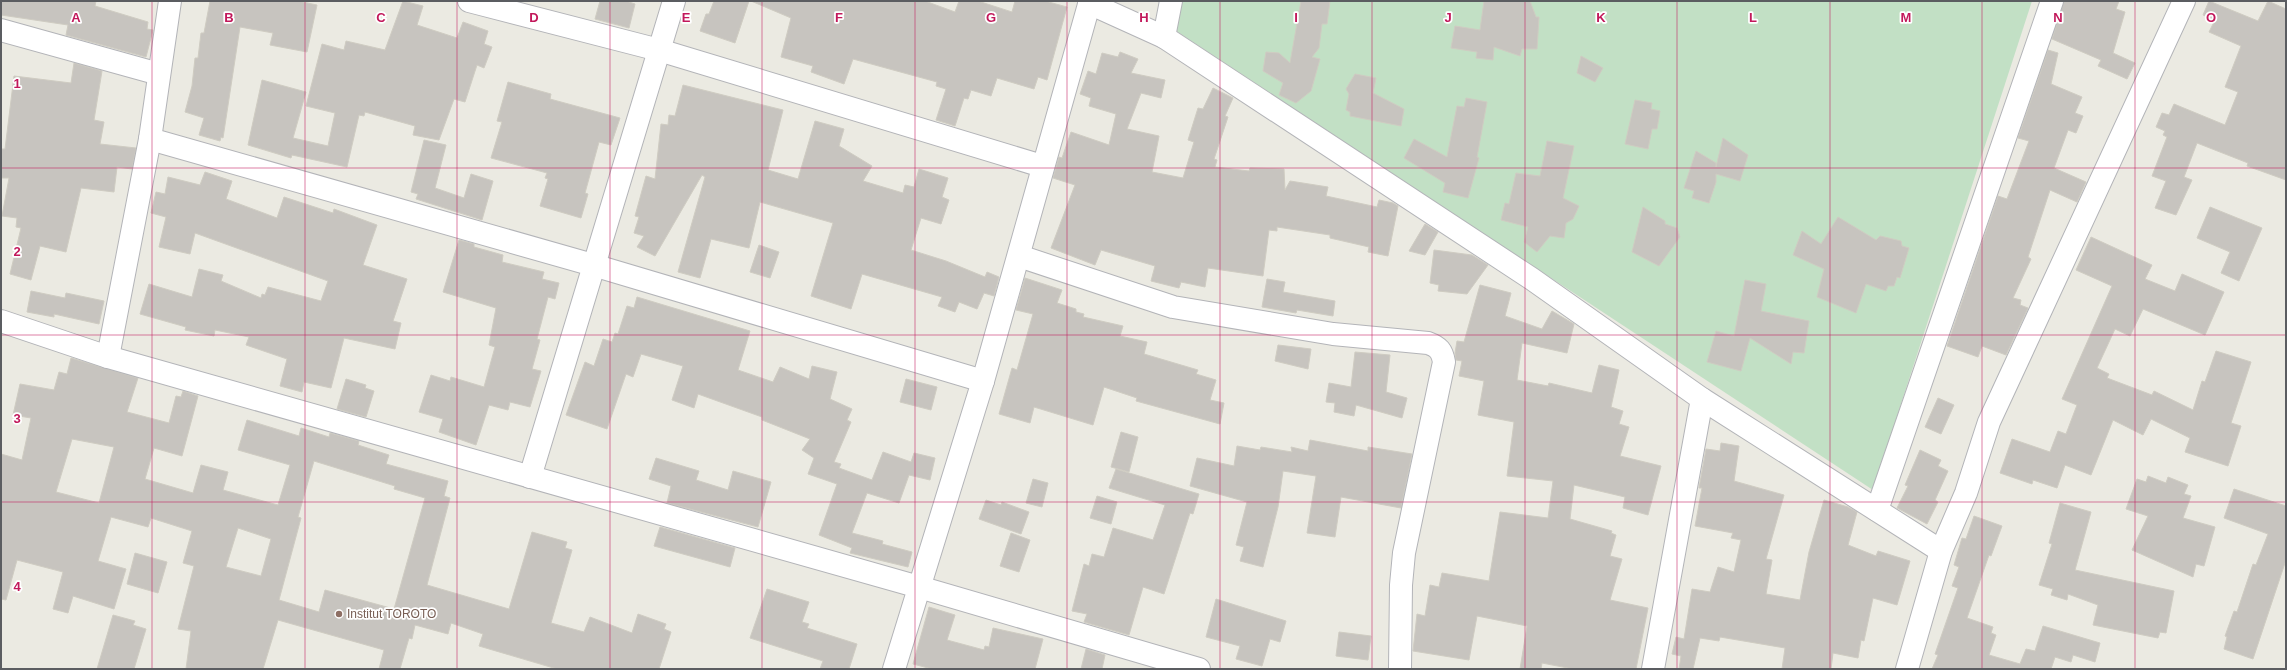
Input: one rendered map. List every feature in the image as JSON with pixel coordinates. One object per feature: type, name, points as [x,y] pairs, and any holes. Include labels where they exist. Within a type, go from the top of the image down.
[{"type":"street","points":[[108,356],[150,139],[170,1]]},
{"type":"street","points":[[469,1],[659,50],[1042,166]]},
{"type":"street","points":[[530,477],[592,265],[674,1]]},
{"type":"street","points":[[1164,37],[1171,1]]},
{"type":"street","points":[[1878,510],[2052,1]]},
{"type":"street","points":[[1907,669],[1941,551],[1966,493],[1989,422],[2184,1]]},
{"type":"street","points":[[894,669],[983,381],[1019,256],[1042,166],[1090,2],[1164,37],[1532,279],[1702,399],[1941,551]]},
{"type":"street","points":[[1,30],[159,74]]},
{"type":"street","points":[[150,139],[592,265],[983,381]]},
{"type":"street","points":[[1019,256],[1173,307],[1333,334],[1428,343],[1436,346],[1442,352],[1444,362],[1402,569],[1400,669]]},
{"type":"street","points":[[1,321],[108,356],[919,587],[1200,669]]},
{"type":"street","points":[[1653,669],[1702,399]]},
{"type":"green space","points":[[1181,1],[2032,1],[1873,490],[1176,31]]},
{"type":"building","points":[[1,1],[96,1],[95,6],[148,22],[147,29],[153,30],[146,57],[66,35],[68,25],[1,15]]},
{"type":"building","points":[[210,1],[298,1],[317,5],[307,52],[270,45],[273,33],[240,27],[223,138],[221,137],[220,141],[199,135],[204,118],[185,112],[192,86],[195,58],[198,58],[201,33],[204,33]]},
{"type":"building","points":[[403,1],[423,6],[417,25],[457,38],[463,22],[488,31],[484,44],[492,47],[484,68],[477,65],[465,102],[454,99],[439,140],[413,135],[415,126],[365,112],[364,116],[359,115],[347,167],[292,155],[291,158],[248,145],[262,80],[306,92],[293,138],[328,146],[335,113],[306,106],[322,44],[344,50],[346,41],[385,50]]},
{"type":"building","points":[[600,1],[626,1],[635,4],[629,28],[595,19]]},
{"type":"building","points":[[714,1],[749,1],[735,43],[700,31],[706,14],[709,14]]},
{"type":"building","points":[[751,1],[925,1],[955,12],[959,1],[978,1],[1012,12],[1015,1],[1045,1],[1067,7],[1047,80],[1038,77],[1034,89],[997,78],[991,96],[971,90],[968,99],[964,98],[955,126],[936,120],[946,89],[936,86],[937,82],[853,59],[844,84],[811,72],[813,66],[781,57],[791,18]]},
{"type":"building","points":[[1301,1],[1330,1],[1327,24],[1322,24],[1319,48],[1312,57],[1320,59],[1311,91],[1296,103],[1279,95],[1283,83],[1263,71],[1266,52],[1279,53],[1290,63]]},
{"type":"building","points":[[1484,1],[1530,1],[1536,17],[1539,17],[1537,49],[1522,49],[1520,56],[1494,47],[1493,60],[1476,58],[1477,52],[1451,48],[1455,26],[1480,30]]},
{"type":"building","points":[[2064,1],[2119,1],[2116,9],[2125,12],[2113,53],[2135,63],[2127,79],[2098,66],[2101,60],[2052,39]]},
{"type":"building","points":[[2209,1],[2258,21],[2268,1],[2286,9],[2286,180],[2247,166],[2248,163],[2197,143],[2184,177],[2192,180],[2176,215],[2155,208],[2166,181],[2152,176],[2167,137],[2163,135],[2165,131],[2156,127],[2162,113],[2169,115],[2174,104],[2225,125],[2238,92],[2225,87],[2241,46],[2209,32],[2215,20],[2203,15]]},
{"type":"building","points":[[2048,50],[2058,53],[2051,84],[2082,97],[2075,113],[2083,116],[2076,133],[2068,130],[2054,168],[2086,182],[2077,202],[2050,190],[2028,257],[2031,259],[2013,298],[2021,300],[2020,305],[2028,308],[2006,355],[1982,346],[1978,357],[1947,346],[1998,196],[2007,199],[2029,141],[2018,138]]},
{"type":"building","points":[[1120,52],[1138,59],[1131,73],[1165,80],[1161,98],[1141,93],[1127,129],[1159,136],[1152,172],[1183,178],[1194,142],[1188,140],[1198,108],[1203,109],[1213,88],[1233,98],[1225,116],[1228,117],[1214,159],[1217,160],[1215,167],[1249,171],[1250,168],[1284,169],[1285,190],[1290,181],[1328,187],[1326,196],[1377,207],[1379,200],[1393,203],[1398,206],[1388,256],[1368,252],[1369,247],[1330,238],[1330,235],[1277,227],[1277,231],[1269,230],[1263,276],[1208,268],[1205,287],[1181,282],[1179,288],[1151,281],[1155,266],[1101,250],[1095,265],[1051,248],[1075,185],[1053,178],[1059,157],[1062,158],[1071,132],[1109,145],[1116,114],[1089,106],[1091,98],[1080,94],[1088,71],[1096,74],[1102,53],[1118,57]]},
{"type":"building","points":[[1581,56],[1603,68],[1595,82],[1577,73]]},
{"type":"building","points":[[74,63],[102,71],[94,120],[104,122],[100,144],[136,148],[132,169],[117,167],[114,192],[81,188],[66,252],[40,246],[31,280],[10,274],[21,228],[16,227],[17,218],[2,216],[9,178],[1,178],[1,149],[5,149],[14,76],[71,83]]},
{"type":"building","points":[[1355,74],[1376,78],[1373,93],[1404,109],[1401,126],[1350,116],[1350,112],[1346,110],[1349,94],[1346,89]]},
{"type":"building","points":[[508,82],[551,94],[550,99],[620,118],[611,145],[599,142],[585,193],[588,194],[581,218],[540,206],[548,179],[545,178],[547,173],[491,158],[502,122],[497,121]]},
{"type":"building","points":[[683,85],[783,110],[768,170],[798,179],[815,121],[844,129],[839,146],[872,166],[863,181],[903,193],[905,185],[914,187],[919,169],[948,178],[942,197],[949,200],[941,224],[921,218],[911,250],[946,261],[985,277],[987,272],[999,277],[994,296],[984,293],[977,309],[959,302],[955,312],[938,306],[942,297],[862,274],[851,309],[811,296],[833,223],[760,202],[749,248],[711,239],[700,278],[678,272],[705,177],[702,175],[655,256],[637,247],[644,236],[634,233],[639,217],[635,216],[646,176],[655,179],[661,124],[668,125],[669,115],[675,116]]},
{"type":"building","points":[[1466,98],[1487,102],[1477,157],[1479,158],[1468,198],[1443,192],[1445,183],[1404,158],[1414,139],[1447,157],[1457,106],[1464,107]]},
{"type":"building","points":[[1635,100],[1652,103],[1651,109],[1660,111],[1657,129],[1652,129],[1648,149],[1625,144]]},
{"type":"building","points":[[1723,138],[1748,155],[1740,181],[1716,174],[1716,182],[1709,203],[1692,198],[1694,191],[1684,188],[1696,151],[1716,163],[1716,167]]},
{"type":"building","points":[[424,140],[446,145],[435,188],[464,198],[471,174],[493,181],[482,220],[416,199],[418,194],[411,192]]},
{"type":"building","points":[[1547,141],[1574,146],[1563,198],[1579,206],[1573,219],[1566,223],[1564,238],[1550,236],[1537,252],[1524,242],[1528,227],[1501,220],[1505,203],[1509,204],[1516,173],[1540,176]]},
{"type":"building","points":[[205,172],[232,181],[226,199],[277,218],[284,197],[333,213],[334,209],[377,225],[363,265],[407,279],[393,321],[401,323],[395,349],[344,338],[331,388],[304,382],[302,392],[280,386],[287,359],[246,345],[249,337],[215,330],[214,336],[185,330],[186,327],[140,314],[149,284],[192,297],[199,269],[223,275],[221,281],[261,298],[262,294],[265,295],[268,287],[321,301],[328,281],[195,233],[190,254],[159,247],[166,217],[151,213],[156,192],[165,194],[168,177],[200,185]]},
{"type":"building","points":[[1643,207],[1665,221],[1665,224],[1677,228],[1680,237],[1659,266],[1632,252]]},
{"type":"building","points":[[2210,207],[2262,228],[2239,281],[2221,273],[2230,252],[2197,238]]},
{"type":"building","points":[[1838,217],[1876,240],[1880,236],[1901,241],[1902,246],[1909,248],[1900,278],[1897,277],[1894,286],[1888,286],[1886,291],[1866,284],[1856,313],[1817,297],[1824,269],[1793,255],[1802,231],[1821,244]]},
{"type":"building","points":[[1425,224],[1438,232],[1425,255],[1409,251]]},
{"type":"building","points":[[2091,237],[2152,265],[2145,279],[2175,291],[2182,274],[2224,292],[2205,335],[2143,309],[2130,336],[2115,329],[2097,368],[2109,374],[2107,378],[2152,395],[2154,391],[2193,410],[2202,381],[2205,382],[2216,351],[2251,362],[2231,423],[2241,426],[2228,466],[2185,452],[2190,438],[2151,419],[2143,435],[2113,420],[2091,475],[2065,465],[2057,488],[2033,480],[2032,484],[2000,473],[2012,439],[2050,452],[2058,431],[2066,434],[2077,405],[2062,399],[2112,286],[2076,270]]},
{"type":"building","points":[[459,240],[474,244],[474,247],[503,255],[502,262],[544,272],[542,279],[559,283],[555,299],[548,297],[537,339],[540,340],[532,369],[541,371],[530,407],[510,402],[508,410],[489,405],[476,445],[439,432],[443,419],[419,412],[431,375],[450,381],[451,377],[484,387],[495,347],[489,345],[496,308],[443,292]]},
{"type":"building","points":[[759,245],[779,252],[770,278],[750,272]]},
{"type":"building","points":[[1434,250],[1472,255],[1488,265],[1467,294],[1438,291],[1439,285],[1430,283]]},
{"type":"building","points":[[1025,278],[1062,290],[1057,303],[1076,309],[1076,312],[1084,314],[1083,317],[1123,326],[1120,336],[1147,342],[1144,354],[1198,370],[1196,374],[1216,380],[1210,400],[1224,403],[1220,424],[1136,401],[1137,398],[1104,387],[1093,425],[1034,407],[1030,423],[999,414],[1012,368],[1017,370],[1033,314],[1016,310]]},
{"type":"building","points":[[1267,279],[1285,282],[1283,292],[1335,301],[1333,316],[1297,310],[1296,313],[1262,307]]},
{"type":"building","points":[[1745,280],[1766,284],[1761,311],[1809,321],[1804,353],[1793,352],[1791,364],[1750,338],[1741,371],[1707,362],[1716,331],[1734,336]]},
{"type":"building","points":[[1480,285],[1511,293],[1505,316],[1542,329],[1552,311],[1574,324],[1567,353],[1522,343],[1517,380],[1548,386],[1549,383],[1592,393],[1599,365],[1619,370],[1611,407],[1623,411],[1619,424],[1629,427],[1620,456],[1661,466],[1648,515],[1623,508],[1625,497],[1574,485],[1570,519],[1612,531],[1611,533],[1616,535],[1610,556],[1622,559],[1610,600],[1648,608],[1636,669],[1573,669],[1542,663],[1541,669],[1520,669],[1527,626],[1477,616],[1469,660],[1413,651],[1417,614],[1425,616],[1430,585],[1439,587],[1442,573],[1489,581],[1500,512],[1548,518],[1553,481],[1507,476],[1514,422],[1478,415],[1484,381],[1459,376],[1462,361],[1456,360],[1455,353],[1457,341],[1464,342]]},
{"type":"building","points":[[31,291],[65,298],[66,293],[104,301],[99,324],[54,314],[54,317],[27,312]]},
{"type":"building","points":[[637,297],[750,331],[738,370],[773,382],[780,367],[809,379],[812,366],[837,372],[830,399],[852,409],[847,420],[851,422],[834,462],[841,464],[839,468],[872,480],[883,452],[911,462],[914,453],[935,458],[930,480],[909,475],[899,503],[867,493],[852,533],[883,541],[882,544],[912,552],[908,567],[850,553],[852,548],[819,535],[837,484],[808,474],[814,458],[802,450],[810,439],[762,420],[762,417],[698,394],[694,408],[672,400],[683,366],[641,354],[633,377],[626,374],[607,429],[566,415],[585,362],[594,366],[603,339],[612,342],[615,333],[618,334],[627,306],[634,308]]},
{"type":"building","points":[[1278,345],[1311,349],[1308,369],[1275,361]]},
{"type":"building","points":[[1355,352],[1390,355],[1386,392],[1407,398],[1402,418],[1356,405],[1354,416],[1334,412],[1335,403],[1326,402],[1329,383],[1351,387]]},
{"type":"building","points":[[71,358],[138,378],[127,412],[169,423],[176,396],[181,397],[183,391],[198,396],[182,456],[154,448],[145,479],[193,493],[201,465],[228,472],[223,490],[278,505],[290,465],[238,450],[247,420],[299,436],[301,428],[329,437],[330,433],[359,441],[358,445],[389,455],[386,464],[448,481],[444,496],[450,498],[427,585],[509,609],[532,532],[567,542],[565,548],[572,550],[551,623],[584,632],[590,617],[632,633],[638,614],[666,624],[664,629],[671,632],[659,669],[557,669],[479,646],[483,634],[451,623],[448,634],[415,625],[412,639],[409,638],[400,669],[379,669],[384,650],[278,620],[263,669],[186,669],[191,631],[178,629],[194,566],[183,563],[192,531],[151,518],[148,527],[111,517],[98,561],[126,569],[114,609],[73,596],[68,613],[53,609],[63,572],[17,560],[6,600],[1,599],[1,454],[22,460],[31,418],[13,415],[20,384],[54,390],[59,372],[67,374]],"holes":[[[72,439],[114,447],[99,503],[56,492]],[[314,461],[395,486],[394,489],[425,498],[394,609],[325,590],[319,612],[279,600],[301,518],[298,517]],[[238,528],[271,539],[261,576],[226,567]]]},
{"type":"building","points":[[346,379],[366,385],[365,388],[374,391],[366,417],[337,409]]},
{"type":"building","points":[[906,379],[937,387],[931,410],[900,402]]},
{"type":"building","points":[[1938,398],[1954,405],[1941,434],[1925,427]]},
{"type":"building","points":[[1121,432],[1138,437],[1129,472],[1111,467]]},
{"type":"building","points":[[1310,440],[1368,451],[1368,447],[1412,454],[1401,508],[1341,497],[1335,537],[1307,533],[1316,476],[1283,471],[1278,507],[1263,567],[1240,561],[1244,547],[1236,545],[1247,502],[1190,486],[1197,458],[1234,466],[1237,446],[1260,450],[1261,447],[1292,452],[1291,447],[1308,451]]},
{"type":"building","points":[[1721,443],[1739,446],[1734,481],[1784,495],[1766,559],[1772,560],[1766,594],[1800,600],[1809,552],[1824,500],[1848,507],[1857,512],[1848,545],[1876,556],[1878,551],[1910,561],[1897,605],[1873,598],[1864,641],[1861,640],[1858,658],[1833,653],[1831,669],[1782,669],[1785,648],[1720,637],[1719,641],[1700,638],[1693,669],[1679,669],[1681,656],[1672,654],[1676,637],[1684,639],[1692,589],[1710,592],[1718,567],[1734,572],[1741,540],[1731,538],[1733,533],[1695,526],[1702,488],[1699,488],[1706,449],[1720,451]]},
{"type":"building","points":[[1920,450],[1941,460],[1938,466],[1948,471],[1935,500],[1938,502],[1927,524],[1897,508],[1908,486],[1905,485]]},
{"type":"building","points":[[656,458],[699,471],[696,480],[728,490],[733,471],[771,482],[758,527],[667,503],[671,486],[649,479]]},
{"type":"building","points":[[1116,469],[1199,494],[1193,514],[1190,513],[1164,594],[1143,587],[1129,635],[1084,622],[1087,614],[1072,611],[1084,564],[1089,566],[1092,554],[1104,557],[1113,528],[1153,540],[1165,505],[1109,488]]},
{"type":"building","points":[[2148,476],[2166,483],[2168,477],[2188,485],[2184,494],[2191,496],[2183,518],[2215,527],[2204,566],[2196,564],[2193,577],[2132,550],[2148,516],[2126,509],[2137,479],[2146,482]]},
{"type":"building","points":[[1033,479],[1048,483],[1042,507],[1026,503]]},
{"type":"building","points":[[2234,489],[2286,506],[2286,560],[2253,659],[2224,649],[2227,637],[2225,636],[2234,611],[2237,612],[2253,564],[2256,565],[2268,534],[2224,518]]},
{"type":"building","points":[[1097,496],[1117,502],[1111,524],[1090,518]]},
{"type":"building","points":[[986,500],[1001,505],[1002,502],[1029,512],[1021,534],[979,519]]},
{"type":"building","points":[[2060,503],[2091,512],[2075,570],[2174,591],[2166,633],[2160,632],[2158,638],[2093,625],[2098,605],[2068,594],[2067,600],[2051,595],[2053,589],[2039,585],[2052,544],[2049,543]]},
{"type":"building","points":[[1974,516],[2002,526],[1991,556],[1989,555],[1967,618],[1993,627],[1991,633],[1996,635],[1989,655],[2020,664],[2026,649],[2035,651],[2043,626],[2100,643],[2095,662],[2073,655],[2071,662],[2055,657],[2051,669],[1932,669],[1938,655],[1935,654],[1958,588],[1952,586],[1959,567],[1954,565],[1962,538],[1966,539]]},
{"type":"building","points":[[660,527],[735,548],[730,567],[654,546]]},
{"type":"building","points":[[1011,533],[1030,540],[1019,572],[1000,566]]},
{"type":"building","points":[[135,553],[167,562],[158,593],[127,584]]},
{"type":"building","points":[[767,589],[809,602],[802,622],[809,624],[807,628],[857,644],[849,669],[820,669],[823,661],[750,638]]},
{"type":"building","points":[[1216,599],[1286,621],[1280,642],[1270,639],[1262,666],[1236,659],[1240,646],[1206,637]]},
{"type":"building","points":[[929,607],[955,615],[947,640],[984,650],[985,646],[989,647],[993,628],[1043,639],[1035,669],[932,669],[913,664]]},
{"type":"building","points":[[113,615],[135,621],[133,625],[146,629],[134,669],[97,669]]},
{"type":"building","points":[[1339,632],[1371,636],[1368,660],[1336,656]]},
{"type":"building","points":[[1086,649],[1105,655],[1102,669],[1081,669]]},
{"type":"place","name":"Institut TOROTO","points":[[339,614]]}]
